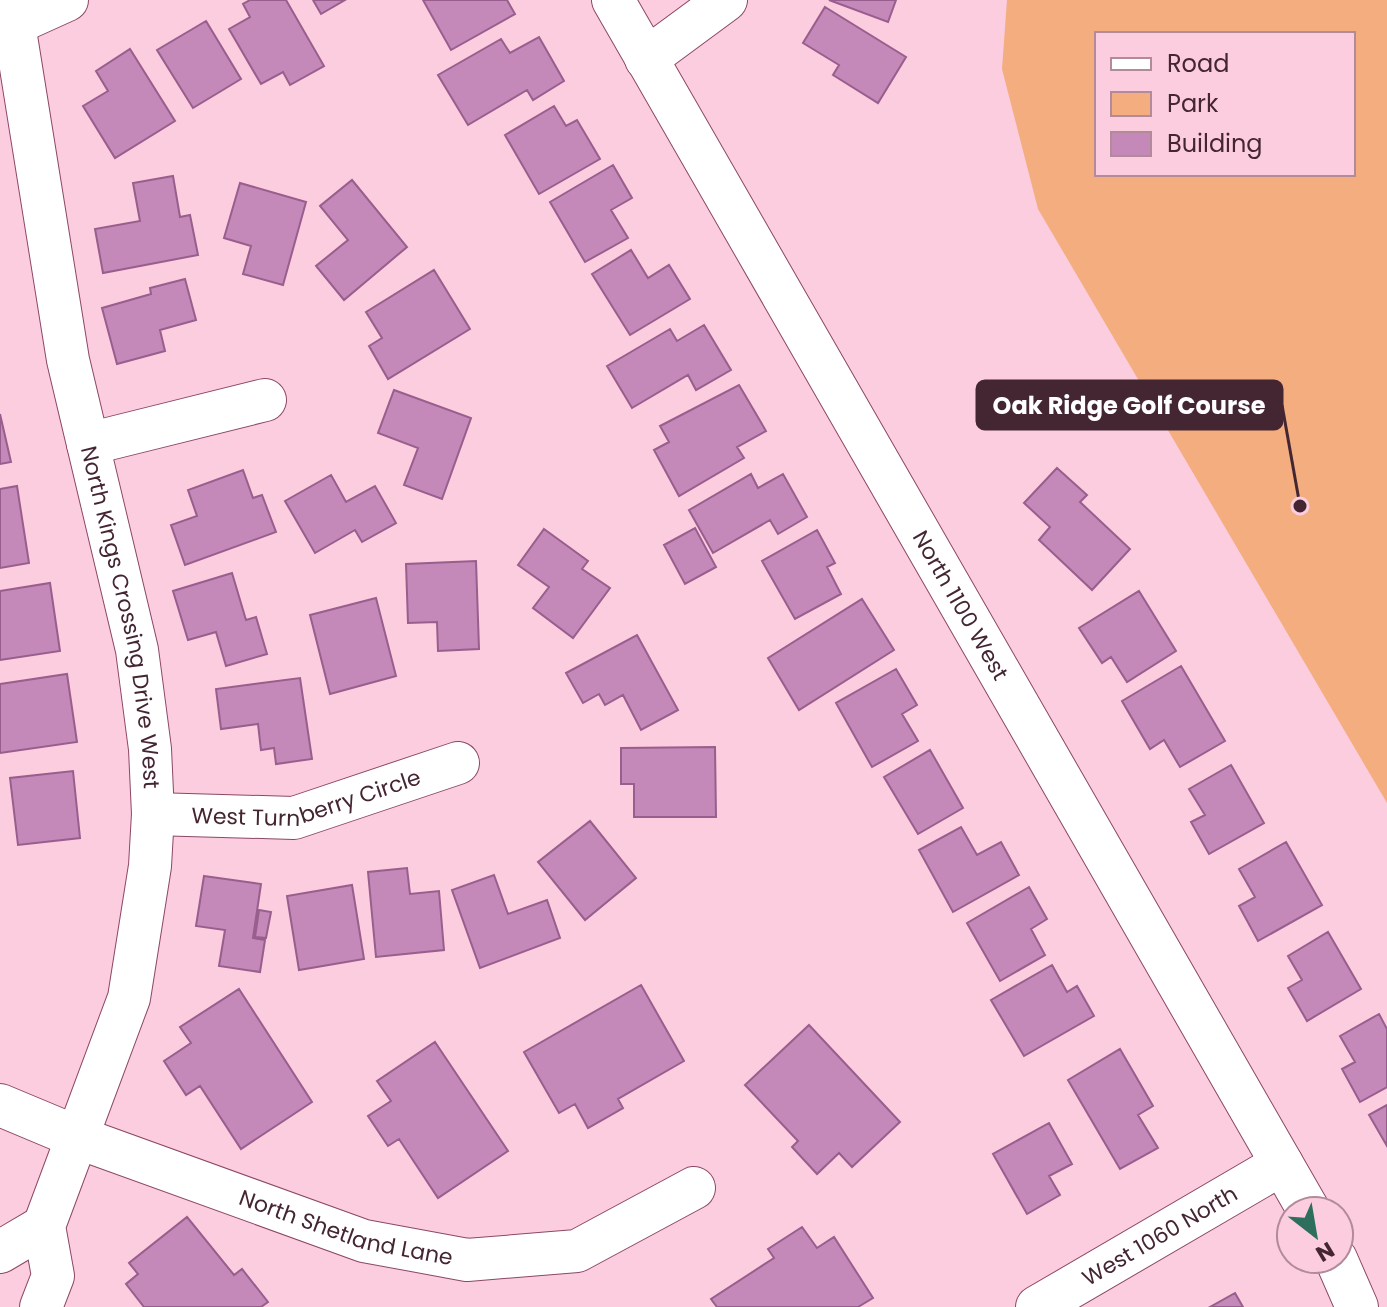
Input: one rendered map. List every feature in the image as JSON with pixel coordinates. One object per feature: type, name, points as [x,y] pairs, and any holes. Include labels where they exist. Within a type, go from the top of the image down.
[{"type":"street","points":[[7,14],[67,0]]},
{"type":"street","name":"North 1100 West","points":[[613,0],[1300,1195]]},
{"type":"street","points":[[646,59],[726,0]]},
{"type":"street","name":"North Kings Crossing Drive West","points":[[7,14],[68,360],[137,650],[150,749],[153,814],[150,866],[129,998],[44,1226]]},
{"type":"street","points":[[88,444],[265,400]]},
{"type":"street","name":"West Turnberry Circle","points":[[153,814],[294,818],[458,763]]},
{"type":"street","name":"North Shetland Lane","points":[[0,1105],[79,1138],[364,1241],[467,1260],[577,1251],[694,1188]]},
{"type":"street","name":"West 1060 North","points":[[1037,1307],[1282,1164]]},
{"type":"street","points":[[0,1252],[44,1226],[53,1276],[41,1307]]},
{"type":"street","points":[[1343,1275],[1357,1307]]},
{"type":"green space","points":[[1007,0],[1387,0],[1387,803],[1038,209],[1002,69]]},
{"type":"building","points":[[250,0],[286,0],[324,66],[290,85],[283,72],[261,84],[229,29],[250,17],[243,4]]},
{"type":"building","points":[[313,0],[345,0],[321,14]]},
{"type":"building","points":[[423,0],[507,0],[515,14],[451,50]]},
{"type":"building","points":[[829,0],[896,0],[888,22]]},
{"type":"building","points":[[825,7],[906,57],[878,103],[833,75],[839,65],[803,43]]},
{"type":"building","points":[[206,21],[241,79],[193,108],[157,50]]},
{"type":"building","points":[[539,37],[564,81],[533,100],[527,90],[468,125],[438,75],[501,39],[510,53]]},
{"type":"building","points":[[130,49],[175,121],[115,158],[83,106],[108,91],[96,71]]},
{"type":"building","points":[[554,106],[566,126],[577,120],[600,159],[539,194],[505,135]]},
{"type":"building","points":[[613,165],[632,198],[611,210],[628,238],[585,262],[550,202]]},
{"type":"building","points":[[173,176],[180,217],[190,215],[198,255],[103,273],[95,229],[140,221],[133,183]]},
{"type":"building","points":[[352,180],[407,247],[344,300],[316,266],[348,240],[320,206]]},
{"type":"building","points":[[240,183],[306,202],[283,285],[243,274],[251,246],[224,238]]},
{"type":"building","points":[[631,250],[648,278],[669,265],[690,299],[630,335],[592,274]]},
{"type":"building","points":[[434,270],[470,329],[388,379],[369,346],[382,338],[366,312]]},
{"type":"building","points":[[185,279],[196,320],[160,330],[165,351],[117,364],[102,308],[151,294],[150,288]]},
{"type":"building","points":[[704,325],[731,370],[696,390],[688,375],[632,408],[607,366],[670,329],[677,341]]},
{"type":"building","points":[[739,385],[766,431],[737,447],[744,458],[679,496],[654,450],[669,442],[660,426]]},
{"type":"building","points":[[394,390],[471,418],[442,499],[404,485],[418,448],[378,433]]},
{"type":"building","points":[[0,414],[11,462],[0,464]]},
{"type":"building","points":[[1057,468],[1087,495],[1080,502],[1130,549],[1092,590],[1039,540],[1050,527],[1024,503]]},
{"type":"building","points":[[243,470],[253,498],[262,495],[276,532],[185,565],[171,525],[197,516],[188,490]]},
{"type":"building","points":[[751,474],[758,488],[783,474],[807,517],[778,534],[770,520],[713,553],[689,510]]},
{"type":"building","points":[[331,475],[346,502],[375,486],[396,523],[362,542],[355,530],[315,553],[285,501]]},
{"type":"building","points":[[17,486],[29,563],[0,568],[0,489]]},
{"type":"building","points":[[695,528],[716,567],[685,584],[664,545]]},
{"type":"building","points":[[544,529],[588,561],[582,569],[610,588],[573,638],[533,608],[549,587],[518,565]]},
{"type":"building","points":[[817,530],[835,563],[827,567],[841,594],[795,619],[762,561]]},
{"type":"building","points":[[476,561],[479,649],[438,651],[437,622],[408,623],[406,564]]},
{"type":"building","points":[[232,573],[246,620],[256,617],[267,654],[226,666],[216,632],[188,640],[173,591]]},
{"type":"building","points":[[50,583],[60,651],[0,660],[0,591]]},
{"type":"building","points":[[1139,591],[1176,651],[1127,682],[1111,657],[1102,663],[1079,628]]},
{"type":"building","points":[[376,598],[396,676],[330,694],[310,615]]},
{"type":"building","points":[[862,599],[894,650],[799,710],[768,658]]},
{"type":"building","points":[[637,635],[678,710],[641,730],[623,695],[605,705],[599,694],[583,703],[566,673]]},
{"type":"building","points":[[1181,666],[1225,741],[1180,767],[1164,740],[1150,749],[1122,701]]},
{"type":"building","points":[[896,669],[917,705],[902,714],[918,741],[872,767],[836,703]]},
{"type":"building","points":[[67,674],[77,742],[0,753],[0,684]]},
{"type":"building","points":[[300,678],[312,759],[276,764],[274,748],[261,750],[258,724],[221,729],[216,689]]},
{"type":"building","points":[[715,747],[716,817],[634,817],[634,784],[621,784],[621,748]]},
{"type":"building","points":[[930,750],[963,808],[918,834],[884,777]]},
{"type":"building","points":[[1231,765],[1264,823],[1209,854],[1191,822],[1205,815],[1189,789]]},
{"type":"building","points":[[73,771],[80,838],[18,845],[10,778]]},
{"type":"building","points":[[590,821],[636,878],[585,920],[538,862]]},
{"type":"building","points":[[961,827],[977,855],[1001,842],[1019,875],[953,912],[919,850]]},
{"type":"building","points":[[1286,842],[1322,905],[1258,941],[1239,906],[1255,897],[1239,869]]},
{"type":"building","points":[[407,868],[410,894],[439,891],[444,950],[376,957],[368,872]]},
{"type":"building","points":[[494,875],[508,914],[547,900],[560,938],[480,968],[452,890]]},
{"type":"building","points":[[204,876],[261,884],[253,938],[265,940],[260,972],[219,966],[225,930],[196,926]]},
{"type":"building","points":[[352,885],[364,959],[299,970],[287,896]]},
{"type":"building","points":[[1029,887],[1047,919],[1031,929],[1045,955],[1000,981],[967,923]]},
{"type":"building","points":[[259,910],[271,912],[266,938],[255,937]]},
{"type":"building","points":[[1328,932],[1361,989],[1307,1021],[1288,988],[1302,980],[1288,956]]},
{"type":"building","points":[[1052,965],[1067,992],[1077,986],[1094,1016],[1024,1056],[991,1000]]},
{"type":"building","points":[[641,985],[684,1061],[618,1099],[623,1108],[588,1128],[575,1104],[559,1113],[524,1052]]},
{"type":"building","points":[[239,989],[312,1102],[241,1149],[200,1086],[186,1095],[164,1061],[191,1043],[180,1027]]},
{"type":"building","points":[[1379,1014],[1387,1029],[1387,1087],[1360,1102],[1342,1069],[1355,1062],[1340,1036]]},
{"type":"building","points":[[809,1025],[900,1122],[852,1167],[839,1153],[817,1174],[792,1147],[798,1141],[745,1085]]},
{"type":"building","points":[[435,1042],[508,1151],[438,1198],[399,1139],[388,1146],[368,1116],[391,1101],[377,1081]]},
{"type":"building","points":[[1120,1049],[1153,1106],[1138,1115],[1158,1148],[1120,1169],[1068,1080]]},
{"type":"building","points":[[1387,1105],[1387,1146],[1369,1115]]},
{"type":"building","points":[[1049,1123],[1072,1164],[1049,1176],[1060,1195],[1027,1214],[993,1154]]},
{"type":"building","points":[[187,1217],[234,1275],[242,1269],[268,1302],[261,1307],[144,1307],[126,1284],[138,1274],[129,1263]]},
{"type":"building","points":[[802,1227],[817,1248],[834,1237],[873,1298],[858,1307],[717,1307],[711,1299],[774,1258],[768,1249]]},
{"type":"building","points":[[1235,1293],[1243,1307],[1210,1307]]},
{"type":"place","name":"Oak Ridge Golf Course","points":[[1300,506]]}]
